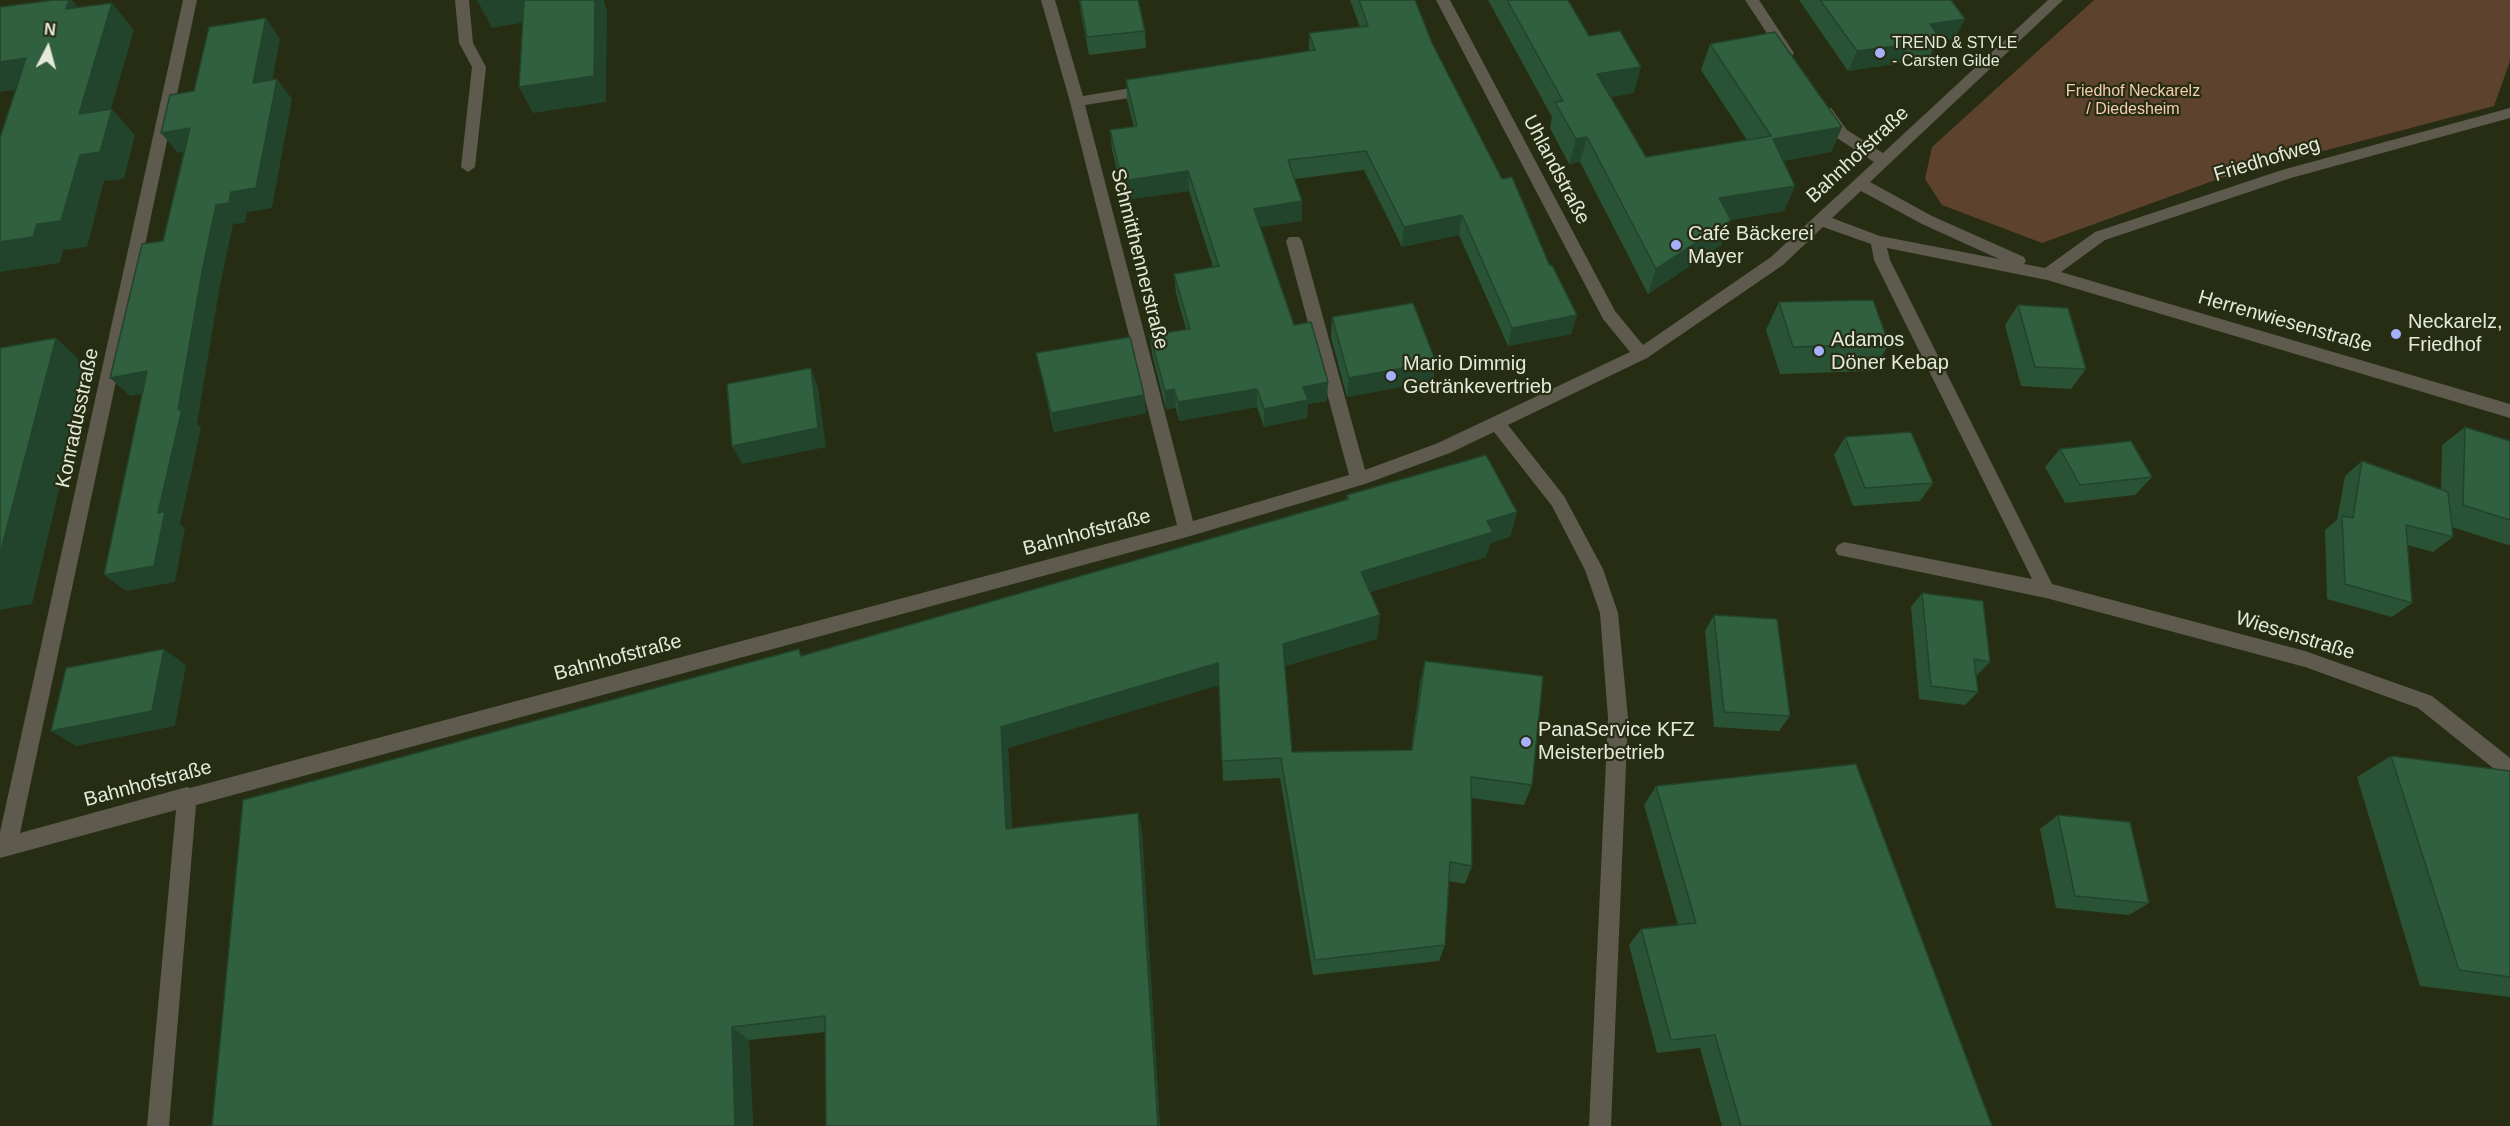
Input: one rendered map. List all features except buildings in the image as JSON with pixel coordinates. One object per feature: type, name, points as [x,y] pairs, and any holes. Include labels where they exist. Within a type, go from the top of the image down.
[{"type":"street","name":"Konradusstraße","points":[[4,847],[190,0]]},
{"type":"street","points":[[462,0],[467,51],[479,68],[468,167]]},
{"type":"street","name":"Schmitthennerstraße","points":[[1048,0],[1077,102],[1187,530]]},
{"type":"street","name":"Uhlandstraße","points":[[1443,0],[1609,315],[1641,354]]},
{"type":"street","points":[[1752,0],[1797,67]]},
{"type":"street","name":"Bahnhofstraße","points":[[4,847],[187,796],[1187,530],[1359,479],[1444,448],[1641,354],[1777,261],[2056,0]]},
{"type":"street","points":[[1077,102],[1160,88]]},
{"type":"street","points":[[1816,96],[1842,134],[1884,161]]},
{"type":"street","name":"Friedhofweg","points":[[2047,274],[2100,237],[2287,174],[2510,113]]},
{"type":"street","name":"Herrenwiesenstraße","points":[[1859,183],[1927,220],[2047,274]]},
{"type":"street","name":"Herrenwiesenstraße","points":[[1821,220],[1878,241],[2047,274],[2510,411]]},
{"type":"street","points":[[1294,241],[1359,479]]},
{"type":"street","points":[[1878,241],[1882,260],[2046,590]]},
{"type":"street","points":[[1497,424],[1558,501],[1594,570],[1609,613],[1618,718],[1600,1126]]},
{"type":"street","name":"Wiesenstraße","points":[[1844,550],[2046,590],[2305,659],[2425,702],[2510,770]]},
{"type":"street","points":[[158,1126],[187,796]]},
{"type":"green space","name":"Friedhof Neckarelz / Diedesheim","points":[[2094,0],[2510,0],[2510,61],[2494,106],[2221,178],[2042,243],[1942,205],[1925,179],[1932,147]]},
{"type":"place","name":"TREND & STYLE - Carsten Gilde","points":[[1880,53]]},
{"type":"place","name":"Café Bäckerei Mayer","points":[[1676,245]]},
{"type":"place","name":"Neckarelz, Friedhof","points":[[2396,334]]},
{"type":"place","name":"Adamos Döner Kebap","points":[[1819,351]]},
{"type":"place","name":"Mario Dimmig Getränkevertrieb","points":[[1391,376]]},
{"type":"place","name":"PanaService KFZ Meisterbetrieb","points":[[1526,742]]}]
